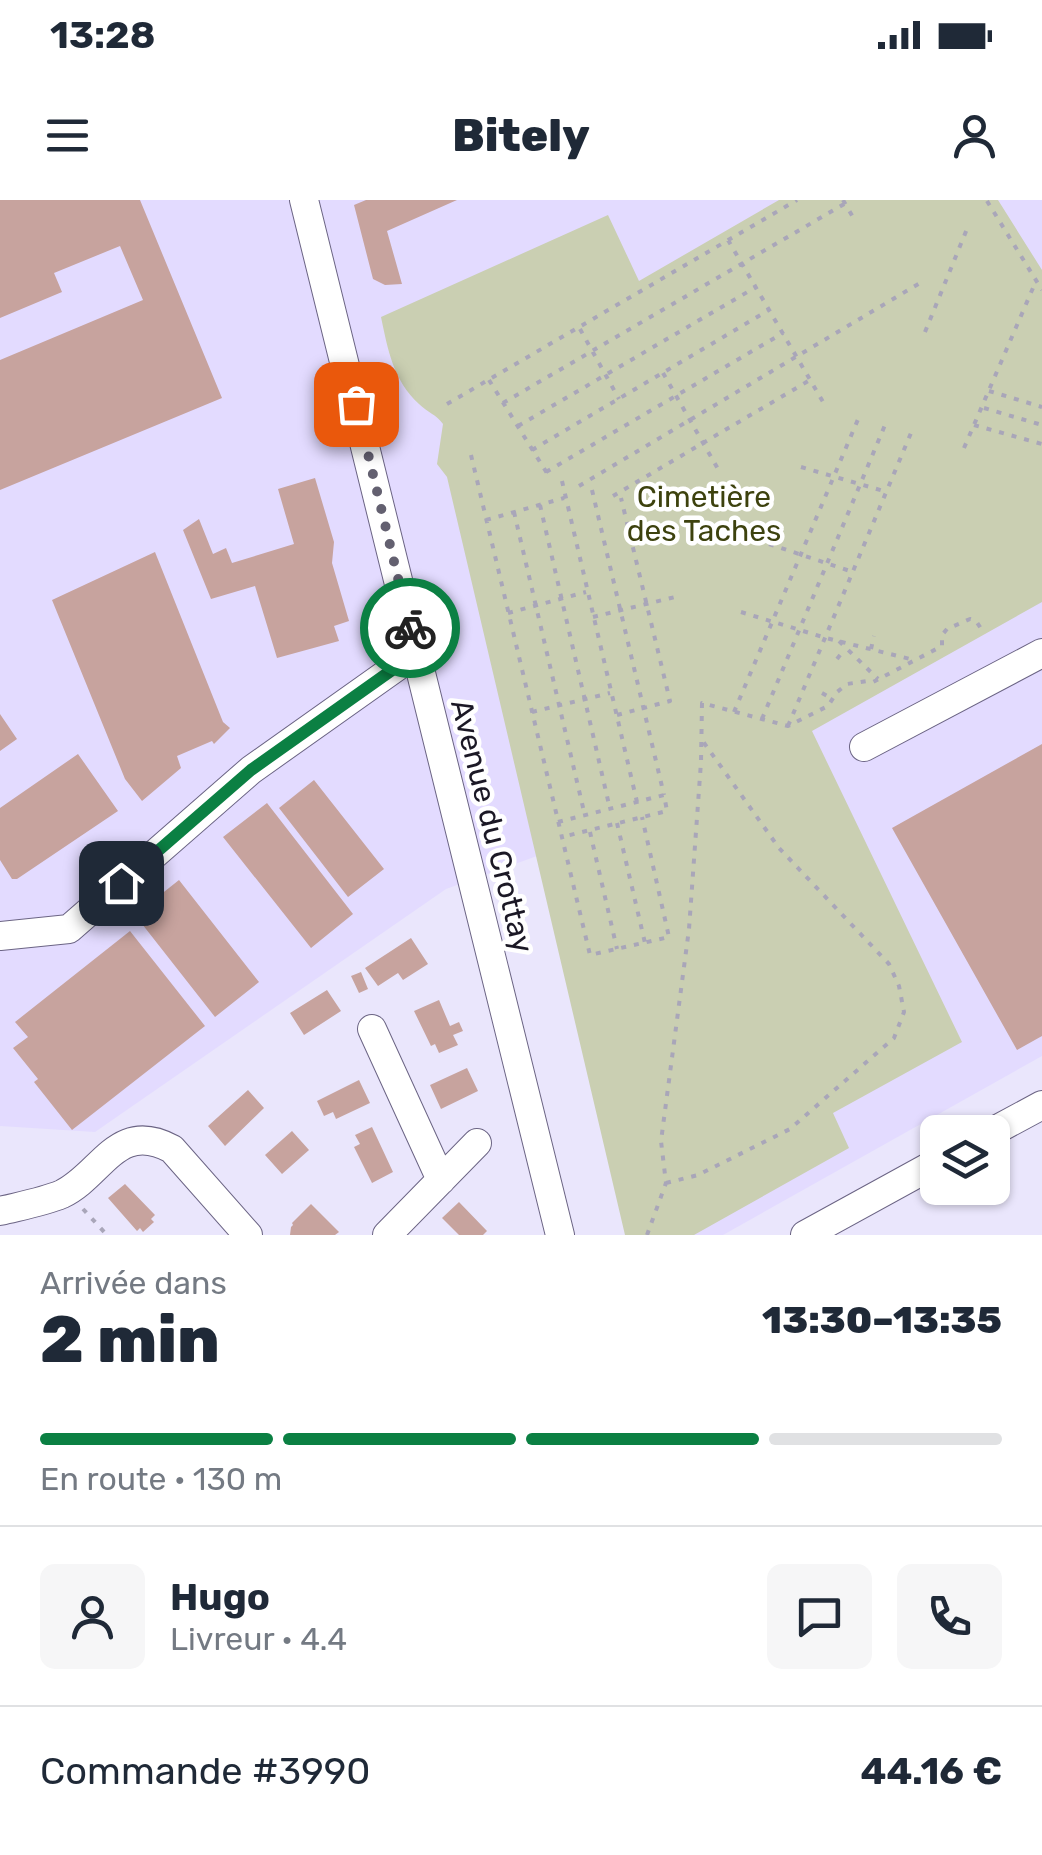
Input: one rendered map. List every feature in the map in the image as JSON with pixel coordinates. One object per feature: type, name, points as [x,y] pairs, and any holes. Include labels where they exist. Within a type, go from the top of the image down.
[{"type":"street","name":"Avenue du Crottay","points":[[304,200],[560,1235]]},
{"type":"street","points":[[0,936],[69,928],[251,770],[416,653]]},
{"type":"street","points":[[864,747],[1042,653]]},
{"type":"street","points":[[372,1029],[441,1180]]},
{"type":"street","points":[[1010,1122],[1042,1105]]},
{"type":"street","points":[[0,1211],[67,1192],[126,1143],[160,1142],[172,1149],[248,1235]]},
{"type":"street","points":[[388,1234],[477,1143]]},
{"type":"street","points":[[805,1235],[920,1172]]},
{"type":"path","points":[[447,404],[796,200]]},
{"type":"path","points":[[503,403],[851,200]]},
{"type":"path","points":[[987,201],[1042,290]]},
{"type":"path","points":[[844,202],[854,218]]},
{"type":"path","points":[[925,332],[969,224]]},
{"type":"path","points":[[728,240],[826,407]]},
{"type":"path","points":[[578,486],[925,280]]},
{"type":"path","points":[[964,448],[1036,281]]},
{"type":"path","points":[[518,426],[756,287]]},
{"type":"path","points":[[532,450],[769,310]]},
{"type":"path","points":[[579,327],[619,399]]},
{"type":"path","points":[[489,380],[548,475],[783,333]]},
{"type":"path","points":[[663,373],[718,469]]},
{"type":"path","points":[[612,496],[810,380]]},
{"type":"path","points":[[989,391],[1042,407]]},
{"type":"path","points":[[982,408],[1042,425]]},
{"type":"path","points":[[734,712],[859,417]]},
{"type":"path","points":[[762,719],[885,425]]},
{"type":"path","points":[[974,425],[1042,444]]},
{"type":"path","points":[[788,726],[912,433]]},
{"type":"path","points":[[471,455],[590,956],[669,938],[642,817]]},
{"type":"path","points":[[801,467],[886,492]]},
{"type":"path","points":[[562,481],[637,802]]},
{"type":"path","points":[[562,837],[667,811],[592,490]]},
{"type":"path","points":[[486,520],[566,498]]},
{"type":"path","points":[[617,715],[670,701],[621,498]]},
{"type":"path","points":[[540,505],[610,809]]},
{"type":"path","points":[[514,512],[585,816]]},
{"type":"path","points":[[769,544],[853,572]]},
{"type":"path","points":[[508,613],[588,592]]},
{"type":"path","points":[[594,617],[675,597]]},
{"type":"path","points":[[968,611],[982,630]]},
{"type":"path","points":[[741,612],[915,660]]},
{"type":"path","points":[[647,1235],[666,1184],[661,1140],[690,929],[702,703],[788,726],[828,706],[836,692],[847,684],[879,680],[942,646],[947,629],[970,618]]},
{"type":"path","points":[[934,634],[942,636]]},
{"type":"path","points":[[871,649],[874,636]]},
{"type":"path","points":[[838,641],[879,680]]},
{"type":"path","points":[[838,660],[846,650]]},
{"type":"path","points":[[532,712],[611,692]]},
{"type":"path","points":[[822,692],[832,699]]},
{"type":"path","points":[[666,1184],[698,1175],[790,1128],[894,1038],[904,1012],[899,986],[888,964],[779,848],[702,740]]},
{"type":"path","points":[[558,822],[664,796]]},
{"type":"path","points":[[616,823],[645,943]]},
{"type":"path","points":[[590,830],[617,949]]},
{"type":"path","points":[[67,1192],[107,1235]]},
{"type":"shaded area","points":[[0,200],[1042,200],[1042,1056],[937,1115],[920,1115],[920,1124],[723,1235],[631,1235],[548,852],[446,889],[95,1132],[0,1126]]},
{"type":"green space","name":"Cimetière des Taches","points":[[779,200],[998,200],[1042,270],[1042,602],[812,731],[962,1042],[833,1113],[849,1148],[694,1235],[625,1235],[447,477],[437,464],[443,424],[403,385],[393,364],[381,317],[608,215],[639,281]]},
{"type":"building","points":[[0,200],[140,200],[222,398],[0,490],[0,360],[143,300],[120,246],[54,273],[62,292],[0,318]]},
{"type":"building","points":[[366,200],[457,200],[387,231],[402,284],[385,285],[373,279],[354,205]]},
{"type":"building","points":[[315,478],[334,542],[332,563],[349,621],[334,626],[339,641],[277,658],[255,586],[211,599],[183,530],[199,519],[213,554],[226,548],[232,563],[294,544],[278,489]]},
{"type":"building","points":[[155,552],[223,722],[230,728],[214,744],[212,741],[177,756],[181,768],[142,801],[125,779],[52,600]]},
{"type":"building","points":[[0,714],[17,739],[0,751]]},
{"type":"building","points":[[1042,744],[1042,1036],[1017,1050],[892,828]]},
{"type":"building","points":[[78,754],[118,811],[12,879],[0,860],[0,808]]},
{"type":"building","points":[[314,780],[384,869],[348,897],[279,808]]},
{"type":"building","points":[[267,803],[353,914],[311,948],[223,837]]},
{"type":"building","points":[[179,880],[259,982],[215,1017],[135,915]]},
{"type":"building","points":[[130,931],[205,1026],[72,1130],[13,1048],[28,1037],[15,1022]]},
{"type":"building","points":[[411,938],[428,964],[403,980],[398,973],[378,986],[365,968]]},
{"type":"building","points":[[361,972],[368,989],[359,993],[351,976]]},
{"type":"building","points":[[327,990],[341,1011],[304,1035],[290,1013]]},
{"type":"building","points":[[439,1000],[450,1026],[459,1022],[463,1031],[453,1035],[458,1045],[439,1053],[435,1044],[431,1046],[414,1011]]},
{"type":"building","points":[[467,1068],[478,1091],[441,1109],[430,1085]]},
{"type":"building","points":[[359,1080],[370,1103],[336,1119],[333,1112],[324,1116],[317,1101]]},
{"type":"building","points":[[248,1090],[264,1108],[225,1146],[208,1126]]},
{"type":"building","points":[[372,1127],[393,1172],[372,1183],[354,1147],[360,1144],[355,1135]]},
{"type":"building","points":[[292,1131],[309,1150],[282,1174],[265,1155]]},
{"type":"building","points":[[125,1184],[155,1215],[151,1219],[154,1222],[143,1232],[140,1228],[137,1231],[108,1198]]},
{"type":"building","points":[[459,1202],[487,1231],[483,1235],[459,1235],[442,1218]]},
{"type":"building","points":[[311,1204],[339,1232],[290,1235],[292,1223]]},
{"type":"way so far","points":[[356,404],[410,628]]},
{"type":"route","points":[[121,883],[251,770],[416,653],[410,628]]}]
